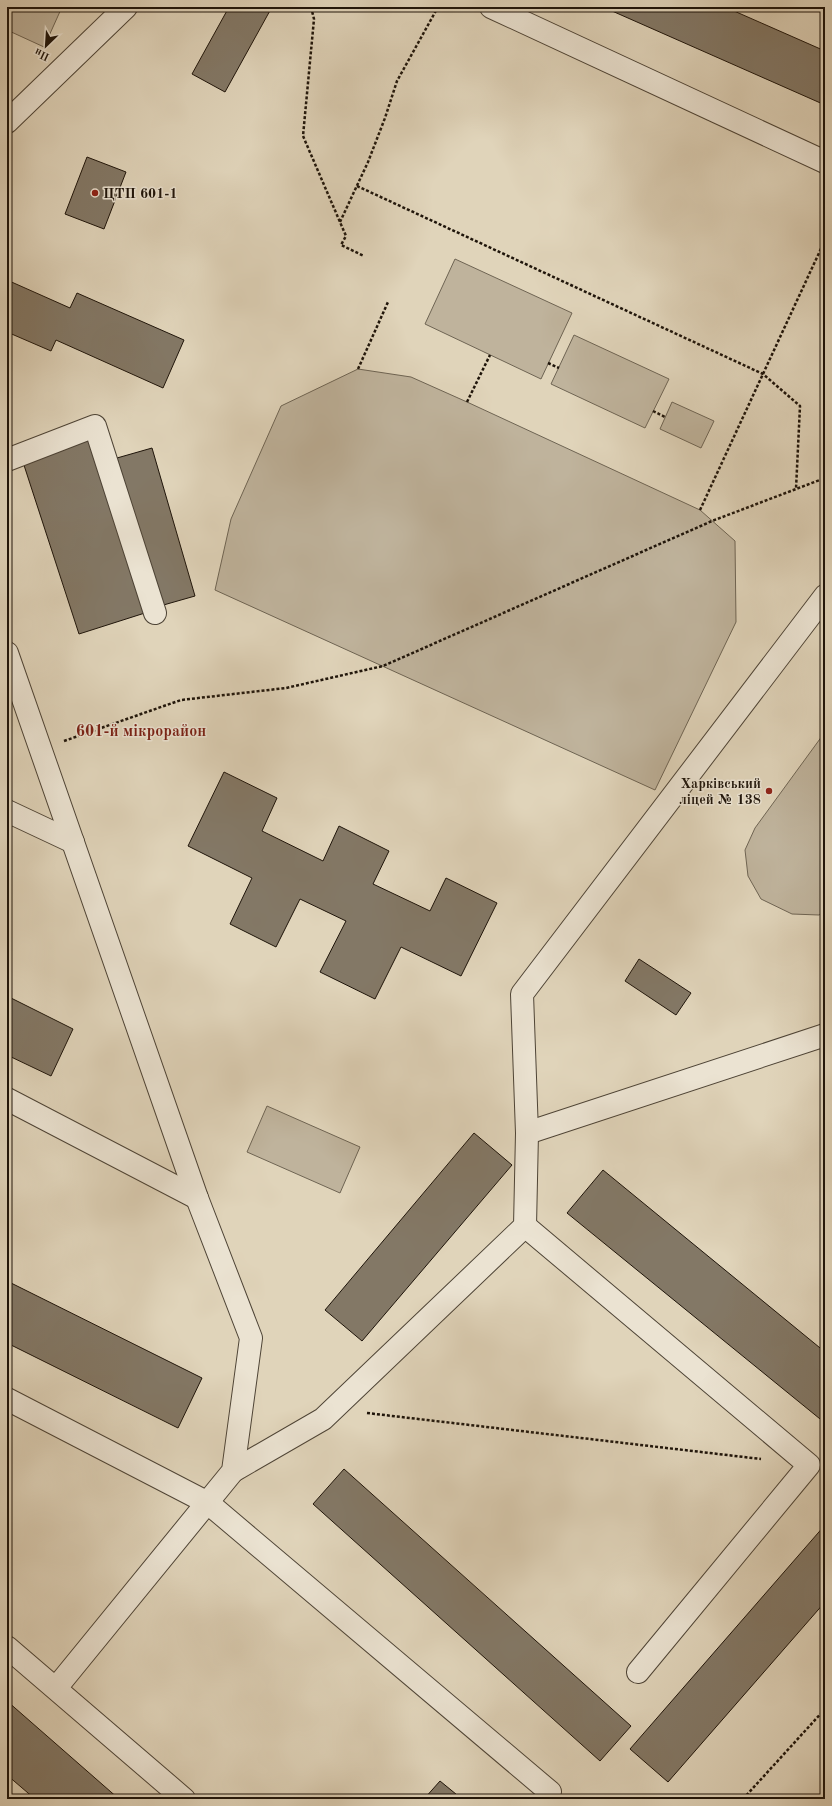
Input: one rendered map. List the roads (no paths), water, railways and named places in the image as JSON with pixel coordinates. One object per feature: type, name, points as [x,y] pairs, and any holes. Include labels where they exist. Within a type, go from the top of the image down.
[{"type":"lane","points":[[7,122],[126,7]]},
{"type":"lane","points":[[491,7],[825,162]]},
{"type":"lane","points":[[7,460],[95,426],[154,613]]},
{"type":"lane","points":[[56,1688],[208,1504],[233,1471],[323,1419],[525,1226],[527,1133],[522,994],[825,596]]},
{"type":"lane","points":[[7,653],[197,1198],[251,1338],[233,1471]]},
{"type":"lane","points":[[7,811],[73,842]]},
{"type":"lane","points":[[527,1133],[825,1035]]},
{"type":"lane","points":[[7,1099],[197,1198]]},
{"type":"lane","points":[[525,1226],[809,1465],[638,1672]]},
{"type":"lane","points":[[7,1399],[208,1504],[550,1792]]},
{"type":"lane","points":[[7,1647],[184,1799]]},
{"type":"place","name":"ЦТП 601-1","points":[[95,193]]},
{"type":"place","name":"Харківський ліцей № 138","points":[[769,791]]},
{"type":"district","name":"601-й мікрорайон","points":[[141,730]]}]
